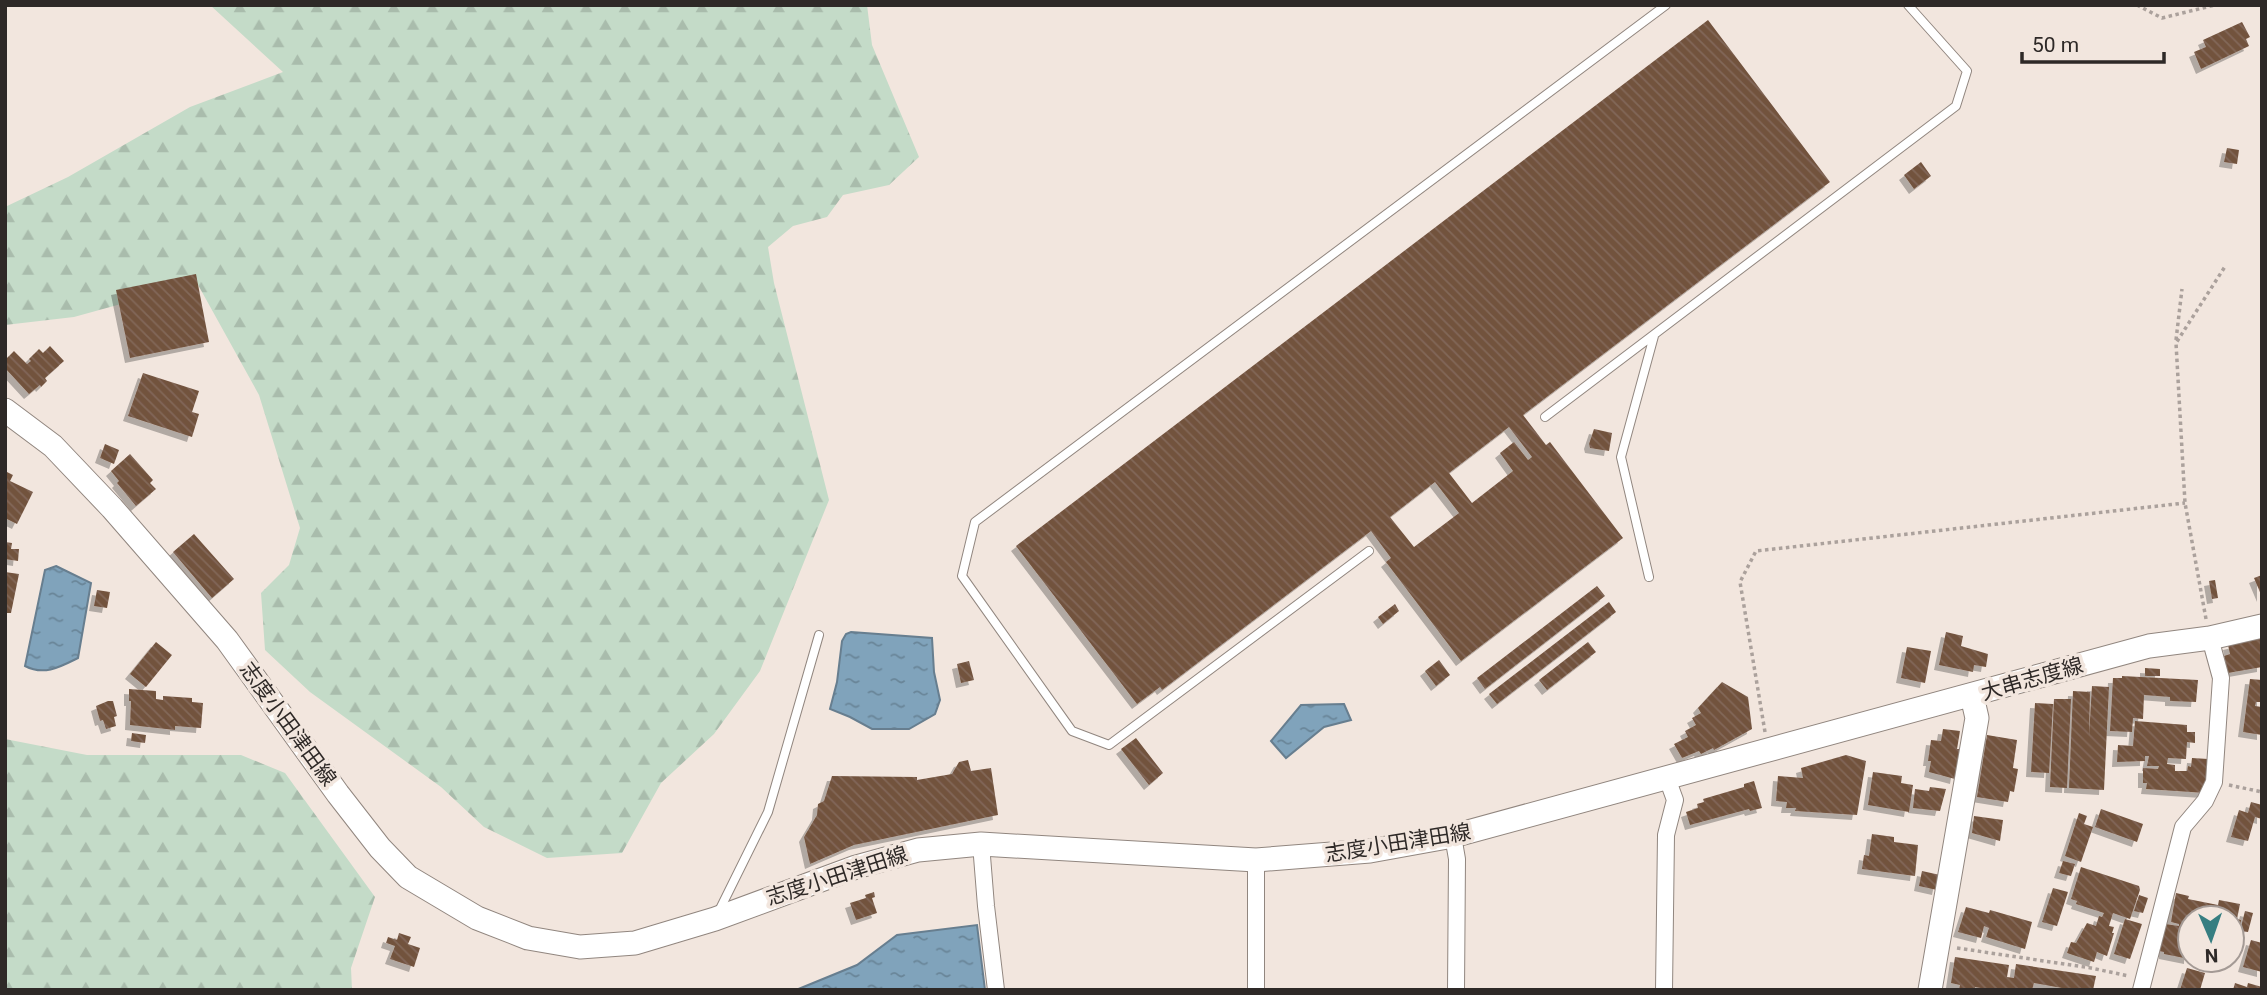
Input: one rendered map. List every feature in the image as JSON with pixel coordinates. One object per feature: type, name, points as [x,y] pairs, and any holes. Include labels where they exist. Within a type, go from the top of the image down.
[{"type":"main road","name":"志度小田津田線","points":[[5,410],[53,446],[112,508],[228,640],[338,794],[380,848],[408,877],[490,923],[528,938],[580,947],[635,943],[715,919],[856,867],[918,850],[981,844],[1256,860],[1370,851],[1453,836],[1972,696]]},
{"type":"main road","name":"大串志度線","points":[[1930,990],[1977,718],[1972,696],[2149,646],[2210,638],[2262,626]]},
{"type":"street","points":[[2142,985],[2183,827],[2205,801],[2214,782],[2221,678],[2210,638]]},
{"type":"street","points":[[1664,990],[1666,835],[1675,800],[1667,778]]},
{"type":"street","points":[[1453,836],[1457,859],[1456,990]]},
{"type":"street","points":[[981,844],[996,990]]},
{"type":"street","points":[[1256,860],[1256,990]]},
{"type":"lane","points":[[1369,551],[1109,745],[1072,731],[962,576],[975,522],[1666,5]]},
{"type":"lane","points":[[1545,418],[1956,107],[1967,71],[1908,5]]},
{"type":"lane","points":[[1649,577],[1621,457],[1655,334]]},
{"type":"lane","points":[[715,919],[768,812],[819,635]]},
{"type":"path","points":[[2137,5],[2162,18],[2215,5]]},
{"type":"path","points":[[2176,343],[2226,265]]},
{"type":"path","points":[[2182,289],[2176,343],[2185,503],[2210,638]]},
{"type":"path","points":[[1768,751],[1740,582],[1756,551],[2185,503]]},
{"type":"path","points":[[2214,782],[2262,792]]},
{"type":"path","points":[[1937,945],[2091,968],[2142,985]]},
{"type":"green space","points":[[210,5],[867,5],[872,45],[919,157],[889,185],[843,195],[827,217],[793,226],[768,247],[774,283],[829,500],[760,671],[714,734],[661,783],[622,853],[547,858],[484,827],[441,787],[310,692],[265,650],[261,593],[289,565],[300,528],[259,395],[197,283],[74,317],[5,325],[5,207],[68,177],[190,107],[283,72]]},
{"type":"green space","points":[[5,739],[87,755],[241,755],[285,773],[375,897],[351,968],[352,990],[5,990]]},
{"type":"water","points":[[56,566],[91,583],[78,658],[52,669],[32,669],[25,666],[45,570]]},
{"type":"water","points":[[851,632],[932,638],[934,672],[940,700],[935,714],[909,729],[872,729],[830,709],[837,682],[842,641],[846,634]]},
{"type":"water","points":[[1344,704],[1351,720],[1324,727],[1286,758],[1271,741],[1301,705]]},
{"type":"water","points":[[977,925],[985,990],[796,990],[857,965],[897,935]]},
{"type":"building","points":[[1708,20],[1830,182],[1523,415],[1546,445],[1550,442],[1623,538],[1461,661],[1386,562],[1391,558],[1371,531],[1162,690],[1160,687],[1137,704],[1016,546]],"holes":[[[1509,427],[1532,457],[1528,460],[1514,442],[1500,453],[1513,471],[1472,503],[1449,473]],[[1435,482],[1459,513],[1414,547],[1390,517]]]},
{"type":"building","points":[[2242,22],[2250,37],[2246,39],[2249,46],[2201,69],[2194,52],[2206,47],[2203,40]]},
{"type":"building","points":[[2227,148],[2239,150],[2237,164],[2224,162]]},
{"type":"building","points":[[1921,162],[1931,176],[1914,189],[1904,175]]},
{"type":"building","points":[[196,274],[209,342],[130,358],[116,290]]},
{"type":"building","points":[[50,346],[64,361],[45,378],[47,381],[41,387],[40,385],[29,394],[5,368],[5,360],[14,351],[27,364],[39,349],[43,353]]},
{"type":"building","points":[[143,373],[199,391],[192,412],[199,414],[192,437],[128,416]]},
{"type":"building","points":[[1594,429],[1612,433],[1609,451],[1590,448]]},
{"type":"building","points":[[105,444],[119,450],[114,464],[100,458]]},
{"type":"building","points":[[130,454],[153,480],[150,483],[156,489],[136,506],[111,471]]},
{"type":"building","points":[[5,471],[13,475],[10,481],[33,492],[17,524],[5,518]]},
{"type":"building","points":[[194,534],[234,579],[212,598],[173,552]]},
{"type":"building","points":[[5,542],[12,543],[11,549],[19,549],[18,561],[5,559]]},
{"type":"building","points":[[5,572],[19,574],[11,613],[5,613]]},
{"type":"building","points":[[2262,575],[2262,597],[2254,578]]},
{"type":"building","points":[[2215,580],[2218,598],[2212,599],[2209,581]]},
{"type":"building","points":[[1597,586],[1605,596],[1485,689],[1477,678]]},
{"type":"building","points":[[97,590],[110,592],[107,608],[94,606]]},
{"type":"building","points":[[1609,602],[1616,612],[1497,704],[1489,694]]},
{"type":"building","points":[[1395,604],[1399,611],[1383,624],[1378,617]]},
{"type":"building","points":[[1946,632],[1963,636],[1961,646],[1988,654],[1986,667],[1974,665],[1973,672],[1939,665]]},
{"type":"building","points":[[2262,637],[2262,667],[2228,673],[2224,656],[2230,654],[2228,645]]},
{"type":"building","points":[[156,642],[172,655],[146,687],[130,674]]},
{"type":"building","points":[[1588,642],[1596,652],[1547,690],[1539,680]]},
{"type":"building","points":[[1907,647],[1931,651],[1925,683],[1901,678]]},
{"type":"building","points":[[1439,660],[1450,675],[1436,686],[1425,671]]},
{"type":"building","points":[[969,661],[974,680],[961,683],[957,664]]},
{"type":"building","points":[[2145,668],[2160,669],[2160,676],[2145,676]]},
{"type":"building","points":[[2122,676],[2198,680],[2196,702],[2170,701],[2170,697],[2144,695],[2143,719],[2133,718],[2132,732],[2110,731],[2113,678]]},
{"type":"building","points":[[2250,679],[2262,680],[2262,702],[2256,702],[2255,706],[2262,707],[2262,735],[2243,732]]},
{"type":"building","points":[[1722,682],[1748,697],[1752,729],[1714,750],[1713,748],[1701,754],[1699,751],[1682,758],[1674,744],[1688,737],[1685,731],[1696,725],[1692,718],[1701,713],[1698,708]]},
{"type":"building","points":[[2092,686],[2109,687],[2104,790],[2069,788],[2073,691],[2090,692],[2089,736]]},
{"type":"building","points":[[129,689],[156,691],[156,699],[163,700],[163,696],[192,698],[192,702],[203,703],[201,728],[175,726],[175,730],[130,725]]},
{"type":"building","points":[[2054,699],[2071,699],[2067,788],[2050,787]]},
{"type":"building","points":[[113,701],[117,716],[114,717],[116,726],[106,729],[103,720],[100,721],[96,706]]},
{"type":"building","points":[[2035,703],[2053,704],[2049,773],[2031,772]]},
{"type":"building","points":[[2135,721],[2187,725],[2187,732],[2195,732],[2195,743],[2187,742],[2186,759],[2168,758],[2167,764],[2175,765],[2175,771],[2187,771],[2188,766],[2191,767],[2192,758],[2208,759],[2206,793],[2146,789],[2147,783],[2143,783],[2143,768],[2158,769],[2159,766],[2147,766],[2149,756],[2145,756],[2145,761],[2117,762],[2118,745],[2133,746]]},
{"type":"building","points":[[1943,729],[1960,731],[1955,779],[1929,772],[1931,740],[1941,741]]},
{"type":"building","points":[[132,733],[146,735],[145,743],[131,741]]},
{"type":"building","points":[[1987,735],[2017,740],[2013,768],[2018,769],[2014,792],[2010,791],[2008,802],[1977,797]]},
{"type":"building","points":[[1136,738],[1163,773],[1149,785],[1121,749]]},
{"type":"building","points":[[1846,755],[1866,761],[1857,815],[1795,811],[1796,808],[1786,808],[1787,802],[1776,801],[1778,776],[1803,778],[1801,768]]},
{"type":"building","points":[[968,760],[971,771],[991,768],[998,815],[854,845],[810,864],[804,837],[817,815],[818,804],[824,801],[832,776],[917,777],[917,780],[952,774],[959,762]]},
{"type":"building","points":[[1873,772],[1902,776],[1901,783],[1913,785],[1909,812],[1868,805]]},
{"type":"building","points":[[1754,781],[1762,808],[1690,825],[1686,812],[1698,808],[1697,804],[1704,802],[1703,799],[1744,787],[1744,784]]},
{"type":"building","points":[[1930,787],[1946,789],[1940,811],[1913,808],[1915,789],[1929,791]]},
{"type":"building","points":[[2251,802],[2262,805],[2262,819],[2255,817],[2248,841],[2231,837],[2239,810],[2248,813]]},
{"type":"building","points":[[2101,809],[2143,824],[2137,842],[2095,827]]},
{"type":"building","points":[[2079,813],[2087,816],[2084,824],[2093,827],[2081,862],[2065,856]]},
{"type":"building","points":[[1974,816],[2003,820],[2000,841],[1972,833]]},
{"type":"building","points":[[1872,834],[1894,837],[1894,842],[1918,845],[1915,876],[1862,869],[1864,855],[1869,856]]},
{"type":"building","points":[[2063,861],[2075,864],[2071,876],[2059,873]]},
{"type":"building","points":[[2081,867],[2139,886],[2140,890],[2130,919],[2113,913],[2109,926],[2114,927],[2114,933],[2107,956],[2097,952],[2094,962],[2067,953],[2071,942],[2076,943],[2087,923],[2096,926],[2099,916],[2102,917],[2104,913],[2076,904],[2077,901],[2071,899]]},
{"type":"building","points":[[1922,871],[1940,875],[1937,890],[1919,886]]},
{"type":"building","points":[[2053,888],[2068,892],[2057,926],[2042,922]]},
{"type":"building","points":[[874,892],[875,897],[872,898],[877,913],[856,920],[850,903],[866,898],[865,895]]},
{"type":"building","points":[[2176,893],[2189,896],[2188,899],[2213,904],[2176,904],[2176,923],[2171,922]]},
{"type":"building","points":[[2139,895],[2148,898],[2143,913],[2134,911]]},
{"type":"building","points":[[2219,900],[2240,904],[2218,904]]},
{"type":"building","points":[[1966,907],[1989,913],[1990,910],[2032,922],[2025,949],[1986,937],[1989,928],[1984,926],[1981,938],[1958,932]]},
{"type":"building","points":[[2246,911],[2253,913],[2246,932]]},
{"type":"building","points":[[2125,919],[2142,924],[2130,959],[2114,954]]},
{"type":"building","points":[[2165,924],[2176,926],[2176,956],[2159,951]]},
{"type":"building","points":[[399,933],[411,937],[408,944],[420,948],[414,967],[390,959],[395,946],[386,943],[388,937],[397,940]]},
{"type":"building","points":[[2251,940],[2262,943],[2262,972],[2246,968]]},
{"type":"building","points":[[1955,957],[2009,965],[2007,977],[2014,978],[2016,964],[2096,976],[2093,990],[2073,990],[2034,983],[2032,990],[1992,990],[1975,987],[1975,990],[1959,990],[1960,985],[1951,983]]},
{"type":"building","points":[[2185,974],[2205,974],[2200,990],[2180,990]]},
{"type":"building","points":[[2235,983],[2247,987],[2248,983],[2262,987],[2262,990],[2233,990]]}]
